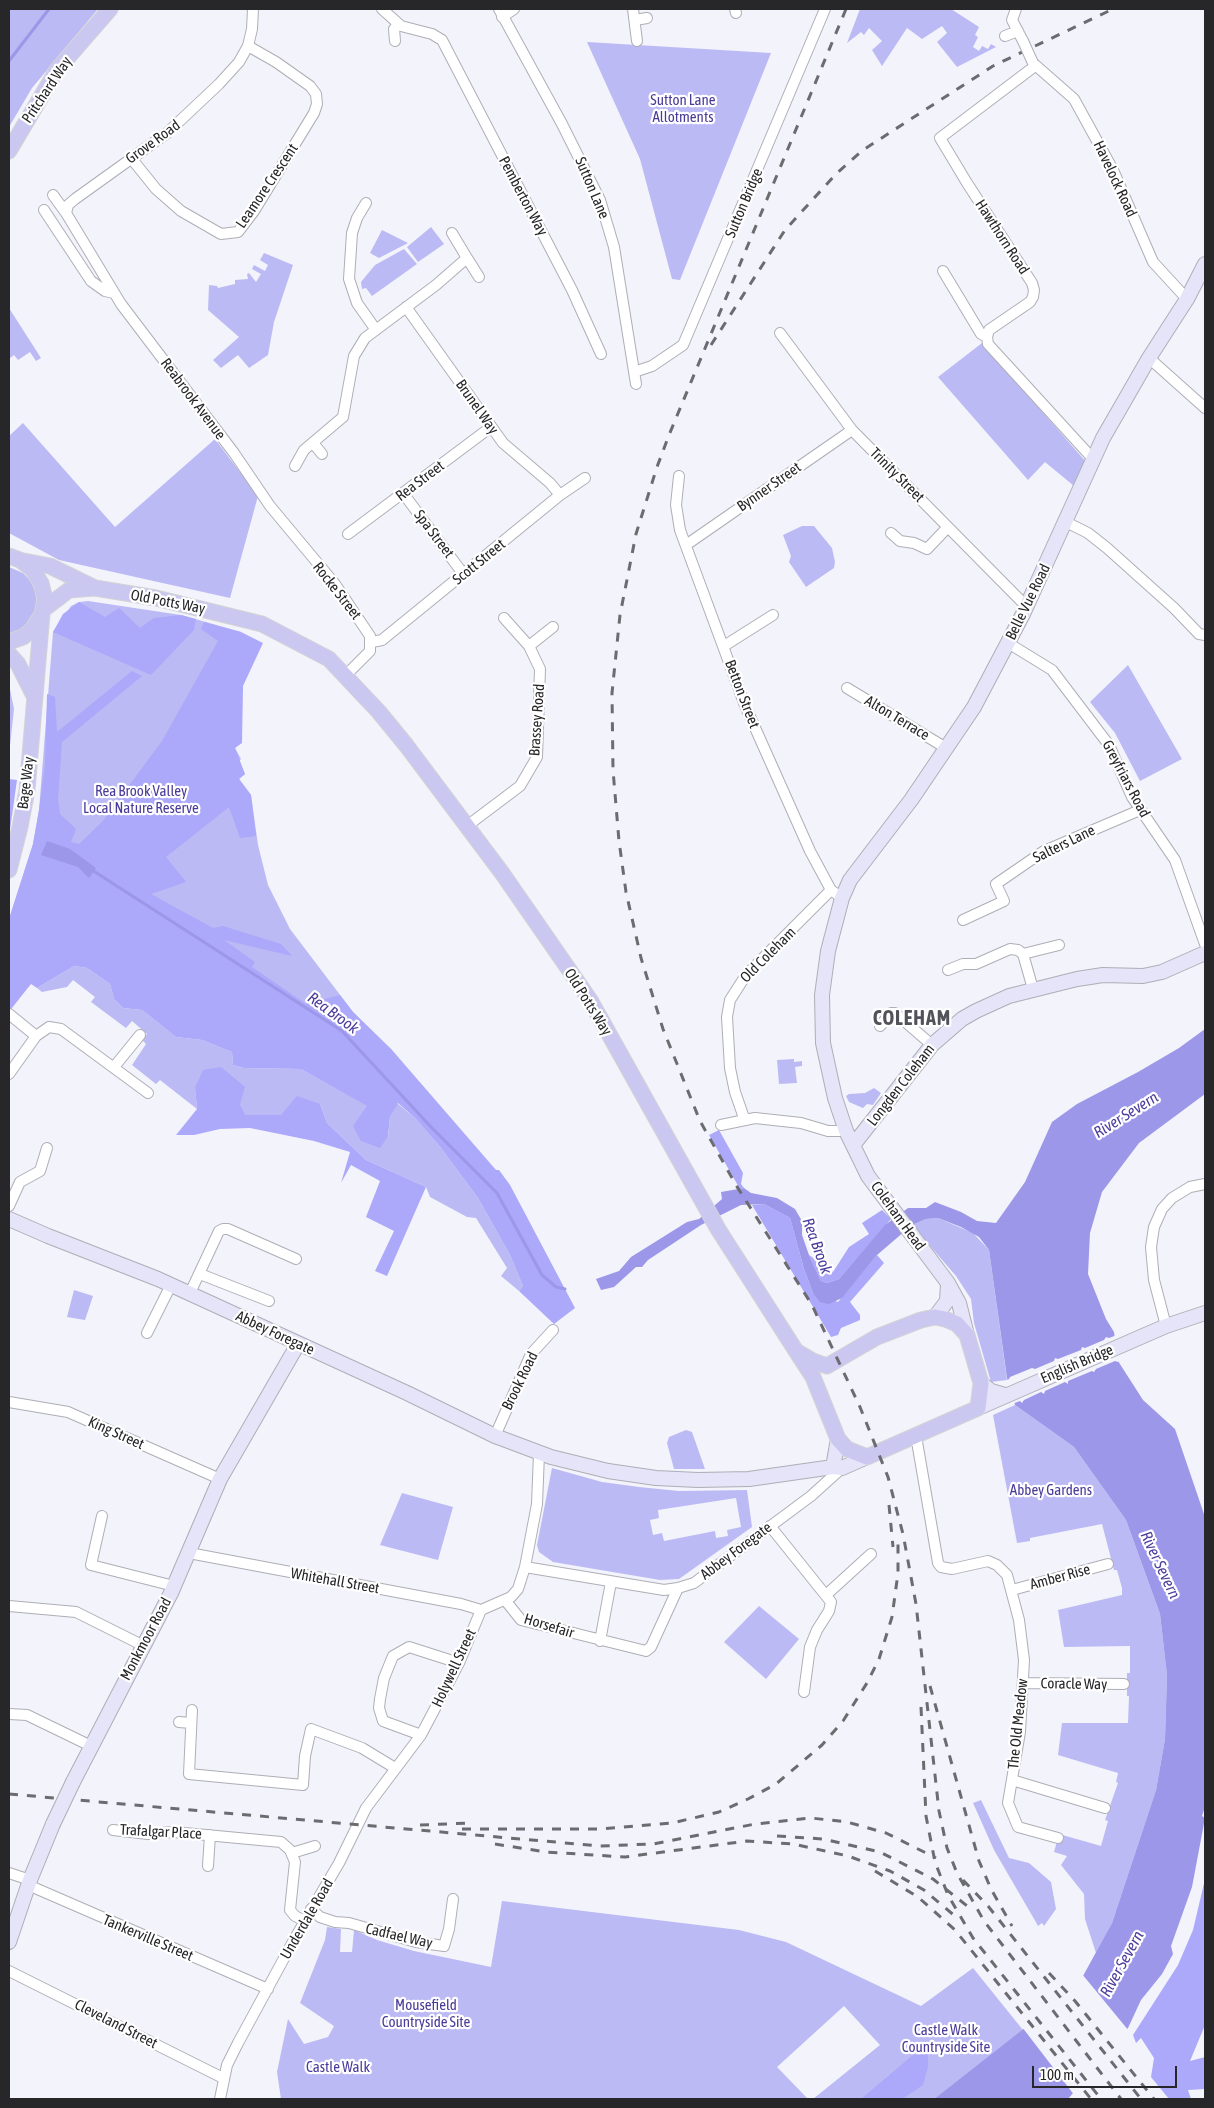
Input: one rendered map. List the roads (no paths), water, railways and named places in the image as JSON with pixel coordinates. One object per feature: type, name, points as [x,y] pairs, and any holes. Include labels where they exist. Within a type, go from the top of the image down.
[{"type":"main road","name":"Pritchard Way","points":[[9,151],[57,70],[110,9]]},
{"type":"main road","name":"Old Potts Way","points":[[12,557],[50,566],[95,588]]},
{"type":"main road","name":"Bage Way","points":[[9,870],[27,790],[44,594],[42,583],[32,569],[12,557]]},
{"type":"main road","name":"Old Potts Way","points":[[9,642],[27,634],[43,611],[69,590],[95,588],[156,598],[262,624],[329,659],[406,744],[468,826],[590,1000],[718,1229],[813,1378],[838,1439]]},
{"type":"main road","points":[[9,654],[18,664],[34,694]]},
{"type":"main road","points":[[813,1378],[822,1365],[822,1358],[844,1349],[855,1350],[877,1336],[921,1320],[935,1317],[957,1324],[967,1335]]},
{"type":"main road","name":"Coleham Head","points":[[967,1335],[981,1383],[978,1408]]},
{"type":"main road","name":"Old Potts Way","points":[[796,1351],[822,1365]]},
{"type":"main road","name":"Abbey Foregate","points":[[867,1457],[978,1408]]},
{"type":"main road","points":[[838,1439],[847,1449],[867,1457]]},
{"type":"street","points":[[248,46],[252,29],[253,9]]},
{"type":"street","points":[[382,9],[398,24],[394,29],[395,41]]},
{"type":"street","points":[[500,13],[514,9]]},
{"type":"street","name":"Sutton Bridge","points":[[634,372],[652,366],[684,345],[825,9]]},
{"type":"street","points":[[1016,9],[1012,20],[1034,64]]},
{"type":"street","name":"Sutton Lane","points":[[500,13],[562,124],[600,200],[614,247],[636,384]]},
{"type":"street","points":[[638,41],[634,14],[647,18]]},
{"type":"street","name":"Pemberton Way","points":[[398,24],[432,34],[442,40],[572,290],[601,354]]},
{"type":"street","points":[[1005,36],[1018,31]]},
{"type":"street","name":"Grove Road","points":[[66,213],[68,205],[75,199],[167,133],[204,100],[239,62],[248,46]]},
{"type":"street","name":"Leamore Crescent","points":[[131,158],[156,189],[181,211],[221,234],[238,232],[314,113],[317,104],[316,94],[310,86],[276,62],[248,46]]},
{"type":"street","name":"Havelock Road","points":[[1034,64],[1074,99],[1113,170],[1153,262],[1187,299]]},
{"type":"street","name":"Hawthorn Road","points":[[987,337],[994,326],[1030,302],[1034,297],[1034,290],[1032,283],[966,183],[940,138],[1034,64]]},
{"type":"street","points":[[53,196],[66,213]]},
{"type":"street","points":[[366,203],[357,218],[352,233],[349,279],[357,303],[376,330]]},
{"type":"street","name":"Reabrook Avenue","points":[[44,210],[91,281],[105,291],[114,293]]},
{"type":"street","name":"Reabrook Avenue","points":[[66,213],[114,293],[234,452],[270,506]]},
{"type":"street","points":[[452,233],[479,277]]},
{"type":"street","points":[[295,466],[304,450],[343,417],[354,356],[358,346],[467,258]]},
{"type":"street","name":"Belle Vue Road","points":[[846,1131],[823,1043],[823,975],[833,928],[833,895],[850,880],[911,800],[974,707],[1026,606],[1103,438],[1149,358],[1187,299],[1205,264]]},
{"type":"street","points":[[943,271],[981,334],[987,337],[988,344],[1094,460]]},
{"type":"street","name":"Brunel Way","points":[[406,307],[503,443],[550,483],[560,495]]},
{"type":"street","name":"Trinity Street","points":[[780,333],[852,430],[1026,606]]},
{"type":"street","points":[[1149,358],[1205,408]]},
{"type":"street","name":"Rea Street","points":[[348,534],[492,427]]},
{"type":"street","name":"Bynner Street","points":[[686,545],[852,430]]},
{"type":"street","points":[[313,443],[322,454]]},
{"type":"street","name":"Betton Street","points":[[679,476],[676,506],[680,530],[776,778],[833,895]]},
{"type":"street","name":"Scott Street","points":[[372,642],[382,640],[560,495],[585,478]]},
{"type":"street","name":"Spa Street","points":[[403,492],[464,575]]},
{"type":"street","name":"Rocke Street","points":[[270,506],[335,584],[370,636],[372,642]]},
{"type":"street","points":[[1066,522],[1095,538],[1174,608],[1199,634],[1205,635]]},
{"type":"street","points":[[891,533],[900,541],[914,543],[927,549],[947,528]]},
{"type":"street","points":[[724,646],[773,615]]},
{"type":"street","name":"Brassey Road","points":[[468,826],[520,786],[537,757],[540,669],[529,646],[504,618]]},
{"type":"street","points":[[529,646],[553,627]]},
{"type":"street","points":[[346,676],[370,651],[372,642]]},
{"type":"street","name":"Greyfriars Road","points":[[1008,643],[1052,670],[1109,745],[1140,810],[1175,860],[1205,944]]},
{"type":"street","name":"Alton Terrace","points":[[847,688],[946,748]]},
{"type":"street","name":"Salters Lane","points":[[963,920],[1004,901],[996,884],[1044,851],[1140,810]]},
{"type":"street","name":"Old Coleham","points":[[744,1118],[735,1092],[728,1052],[727,1017],[730,1000],[746,975],[833,895]]},
{"type":"street","points":[[1023,954],[1059,945]]},
{"type":"street","points":[[948,970],[963,964],[976,964],[1010,949],[1018,950],[1023,954],[1033,989]]},
{"type":"street","name":"Longden Coleham","points":[[854,1144],[932,1045],[962,1019],[1009,996],[1033,989],[1103,975],[1152,974],[1178,966],[1205,953]]},
{"type":"street","points":[[880,1026],[891,1013],[895,1013],[932,1045]]},
{"type":"street","points":[[9,1014],[36,1036]]},
{"type":"street","points":[[9,1074],[36,1036],[49,1027],[61,1029],[148,1092]]},
{"type":"street","points":[[114,1067],[140,1035]]},
{"type":"street","points":[[721,1125],[744,1118],[774,1119],[800,1123],[828,1131],[846,1131]]},
{"type":"street","name":"Coleham Head","points":[[846,1131],[868,1176],[948,1283],[959,1304],[967,1335]]},
{"type":"street","points":[[9,1206],[20,1182],[40,1171],[47,1148]]},
{"type":"street","points":[[1166,1326],[1154,1280],[1151,1247],[1154,1227],[1162,1209],[1172,1198],[1190,1187],[1205,1184]]},
{"type":"street","name":"Abbey Foregate","points":[[9,1219],[190,1293],[407,1393],[495,1436],[539,1454],[608,1471],[682,1479],[749,1479],[838,1468],[867,1457]]},
{"type":"street","points":[[190,1293],[219,1231],[223,1229],[228,1229],[296,1259]]},
{"type":"street","points":[[200,1274],[269,1301]]},
{"type":"street","points":[[935,1317],[947,1301],[948,1283]]},
{"type":"street","points":[[147,1333],[170,1285]]},
{"type":"street","name":"English Bridge","points":[[1005,1394],[1166,1326],[1205,1313]]},
{"type":"street","name":"Brook Road","points":[[495,1436],[531,1354],[554,1330]]},
{"type":"street","name":"Monkmoor Road","points":[[9,1942],[29,1883],[53,1824],[73,1782],[174,1586],[220,1479],[298,1344]]},
{"type":"street","points":[[981,1383],[991,1391],[1005,1394]]},
{"type":"street","name":"Abbey Foregate","points":[[978,1408],[998,1401],[1005,1394]]},
{"type":"street","name":"King Street","points":[[9,1402],[68,1412],[220,1479]]},
{"type":"street","name":"The Old Meadow","points":[[916,1436],[938,1563],[941,1567],[952,1569],[984,1561],[993,1563],[1007,1575],[1023,1641],[1024,1683],[1020,1732],[1008,1803],[1018,1827],[1058,1838]]},
{"type":"street","points":[[838,1439],[838,1468]]},
{"type":"street","points":[[505,1600],[518,1589],[525,1567],[539,1491],[539,1454]]},
{"type":"street","name":"Abbey Foregate","points":[[525,1567],[664,1590],[694,1583],[812,1496],[838,1468]]},
{"type":"street","points":[[102,1516],[91,1565],[174,1586]]},
{"type":"street","points":[[770,1526],[831,1602],[829,1611],[810,1646],[804,1692]]},
{"type":"street","name":"Whitehall Street","points":[[189,1553],[461,1604],[481,1610]]},
{"type":"street","points":[[826,1595],[871,1554]]},
{"type":"street","name":"Amber Rise","points":[[1012,1590],[1108,1564]]},
{"type":"street","points":[[600,1641],[611,1582]]},
{"type":"street","name":"Horsefair","points":[[505,1600],[521,1620],[646,1651],[651,1648],[678,1588]]},
{"type":"street","name":"Holywell Street","points":[[412,1748],[421,1735],[459,1663],[481,1610],[505,1600]]},
{"type":"street","points":[[9,1606],[76,1612],[142,1645]]},
{"type":"street","points":[[421,1735],[383,1721],[379,1708],[380,1699],[384,1678],[393,1656],[409,1647],[459,1663]]},
{"type":"street","name":"Coracle Way","points":[[1024,1683],[1124,1684]]},
{"type":"street","points":[[192,1710],[189,1774],[303,1785],[305,1756],[311,1729],[362,1748],[395,1768]]},
{"type":"street","points":[[9,1714],[27,1716],[92,1746]]},
{"type":"street","points":[[179,1722],[191,1723]]},
{"type":"street","name":"Underdale Road","points":[[220,2099],[227,2065],[283,1959],[339,1863],[366,1808],[412,1748]]},
{"type":"street","points":[[1012,1780],[1105,1808]]},
{"type":"street","name":"Trafalgar Place","points":[[113,1830],[279,1841],[287,1846],[292,1854]]},
{"type":"street","name":"Trafalgar Place","points":[[208,1866],[210,1835]]},
{"type":"street","points":[[305,1921],[295,1916],[290,1910],[295,1870],[292,1854],[315,1846]]},
{"type":"street","name":"Tankerville Street","points":[[9,1873],[268,1989]]},
{"type":"street","name":"Cadfael Way","points":[[311,1909],[320,1917],[335,1922],[349,1923],[416,1942],[444,1946],[449,1929],[453,1899]]},
{"type":"street","name":"Cleveland Street","points":[[9,1971],[223,2078]]},
{"type":"water","points":[[47,841],[70,849],[96,868],[89,878],[78,867],[41,855]]},
{"type":"water","name":"River Severn","points":[[1205,1029],[1205,1094],[1139,1143],[1102,1192],[1090,1233],[1088,1274],[1106,1319],[1114,1332],[1118,1361],[1143,1400],[1175,1429],[1205,1517],[1205,1807],[1202,1816],[1205,1818],[1192,1887],[1171,1946],[1173,1954],[1162,1974],[1141,2000],[1128,2028],[1068,2099],[934,2099],[1077,1987],[1112,1923],[1156,1790],[1165,1739],[1167,1675],[1160,1614],[1126,1520],[1074,1447],[1015,1405],[1007,1378],[989,1250],[979,1237],[961,1227],[938,1218],[926,1219],[912,1225],[877,1255],[842,1298],[829,1304],[820,1302],[813,1293],[804,1269],[790,1218],[764,1204],[741,1205],[701,1225],[648,1260],[642,1267],[636,1267],[614,1287],[601,1290],[596,1279],[619,1271],[631,1257],[687,1222],[699,1219],[722,1199],[721,1192],[744,1188],[751,1193],[777,1198],[795,1209],[802,1221],[802,1235],[809,1255],[821,1281],[827,1283],[839,1279],[885,1225],[908,1208],[926,1208],[935,1202],[961,1212],[977,1221],[996,1223],[1025,1182],[1052,1122],[1077,1104],[1179,1048]]},
{"type":"waterway","name":"Rea Brook","points":[[9,61],[49,9]]},
{"type":"waterway","name":"Rea Brook","points":[[92,870],[342,1031],[431,1127],[497,1193],[542,1275],[556,1287],[565,1289]]},
{"type":"railway","points":[[846,9],[669,435],[636,534],[620,615],[612,693],[613,770],[619,841],[626,892],[641,958],[663,1029],[700,1121],[736,1185],[812,1305],[860,1407],[888,1477],[903,1534],[916,1604],[939,1811],[947,1848],[957,1873],[984,1921],[1121,2099]]},
{"type":"railway","points":[[711,345],[785,230],[836,174],[863,150],[993,66],[1113,9]]},
{"type":"railway","points":[[889,1505],[893,1547]]},
{"type":"railway","points":[[462,1829],[600,1829],[672,1823],[719,1812],[776,1784],[822,1745],[843,1721],[867,1683],[879,1659],[892,1617],[898,1573],[898,1538]]},
{"type":"railway","points":[[930,1686],[979,1861],[991,1889],[1012,1926]]},
{"type":"railway","points":[[921,1707],[926,1816],[935,1862],[948,1895],[973,1938],[1101,2099]]},
{"type":"railway","points":[[9,1794],[600,1846],[653,1844],[755,1824],[811,1818],[847,1822],[886,1833],[936,1858]]},
{"type":"railway","points":[[420,1825],[470,1823]]},
{"type":"railway","points":[[777,1836],[823,1839],[880,1852],[933,1879],[971,1909]]},
{"type":"railway","points":[[495,1844],[546,1852],[625,1857],[747,1841],[793,1844],[848,1856],[890,1871],[924,1890],[956,1917]]},
{"type":"railway","points":[[875,1871],[918,1897],[955,1930],[1091,2099]]},
{"type":"railway","points":[[963,1880],[988,1906],[1141,2099]]},
{"type":"railway","points":[[1049,1973],[1075,2001],[1154,2099]]},
{"type":"district","name":"COLEHAM","points":[[912,1019]]},
{"type":"park label","name":"Sutton Lane Allotments","points":[[683,108]]},
{"type":"park label","name":"Rea Brook Valley Local Nature Reserve","points":[[141,800]]},
{"type":"park label","name":"Abbey Gardens","points":[[1051,1490]]},
{"type":"park label","name":"Mousefield Countryside Site","points":[[426,2014]]},
{"type":"park label","name":"Castle Walk Countryside Site","points":[[946,2038]]},
{"type":"park label","name":"Castle Walk","points":[[338,2067]]}]
